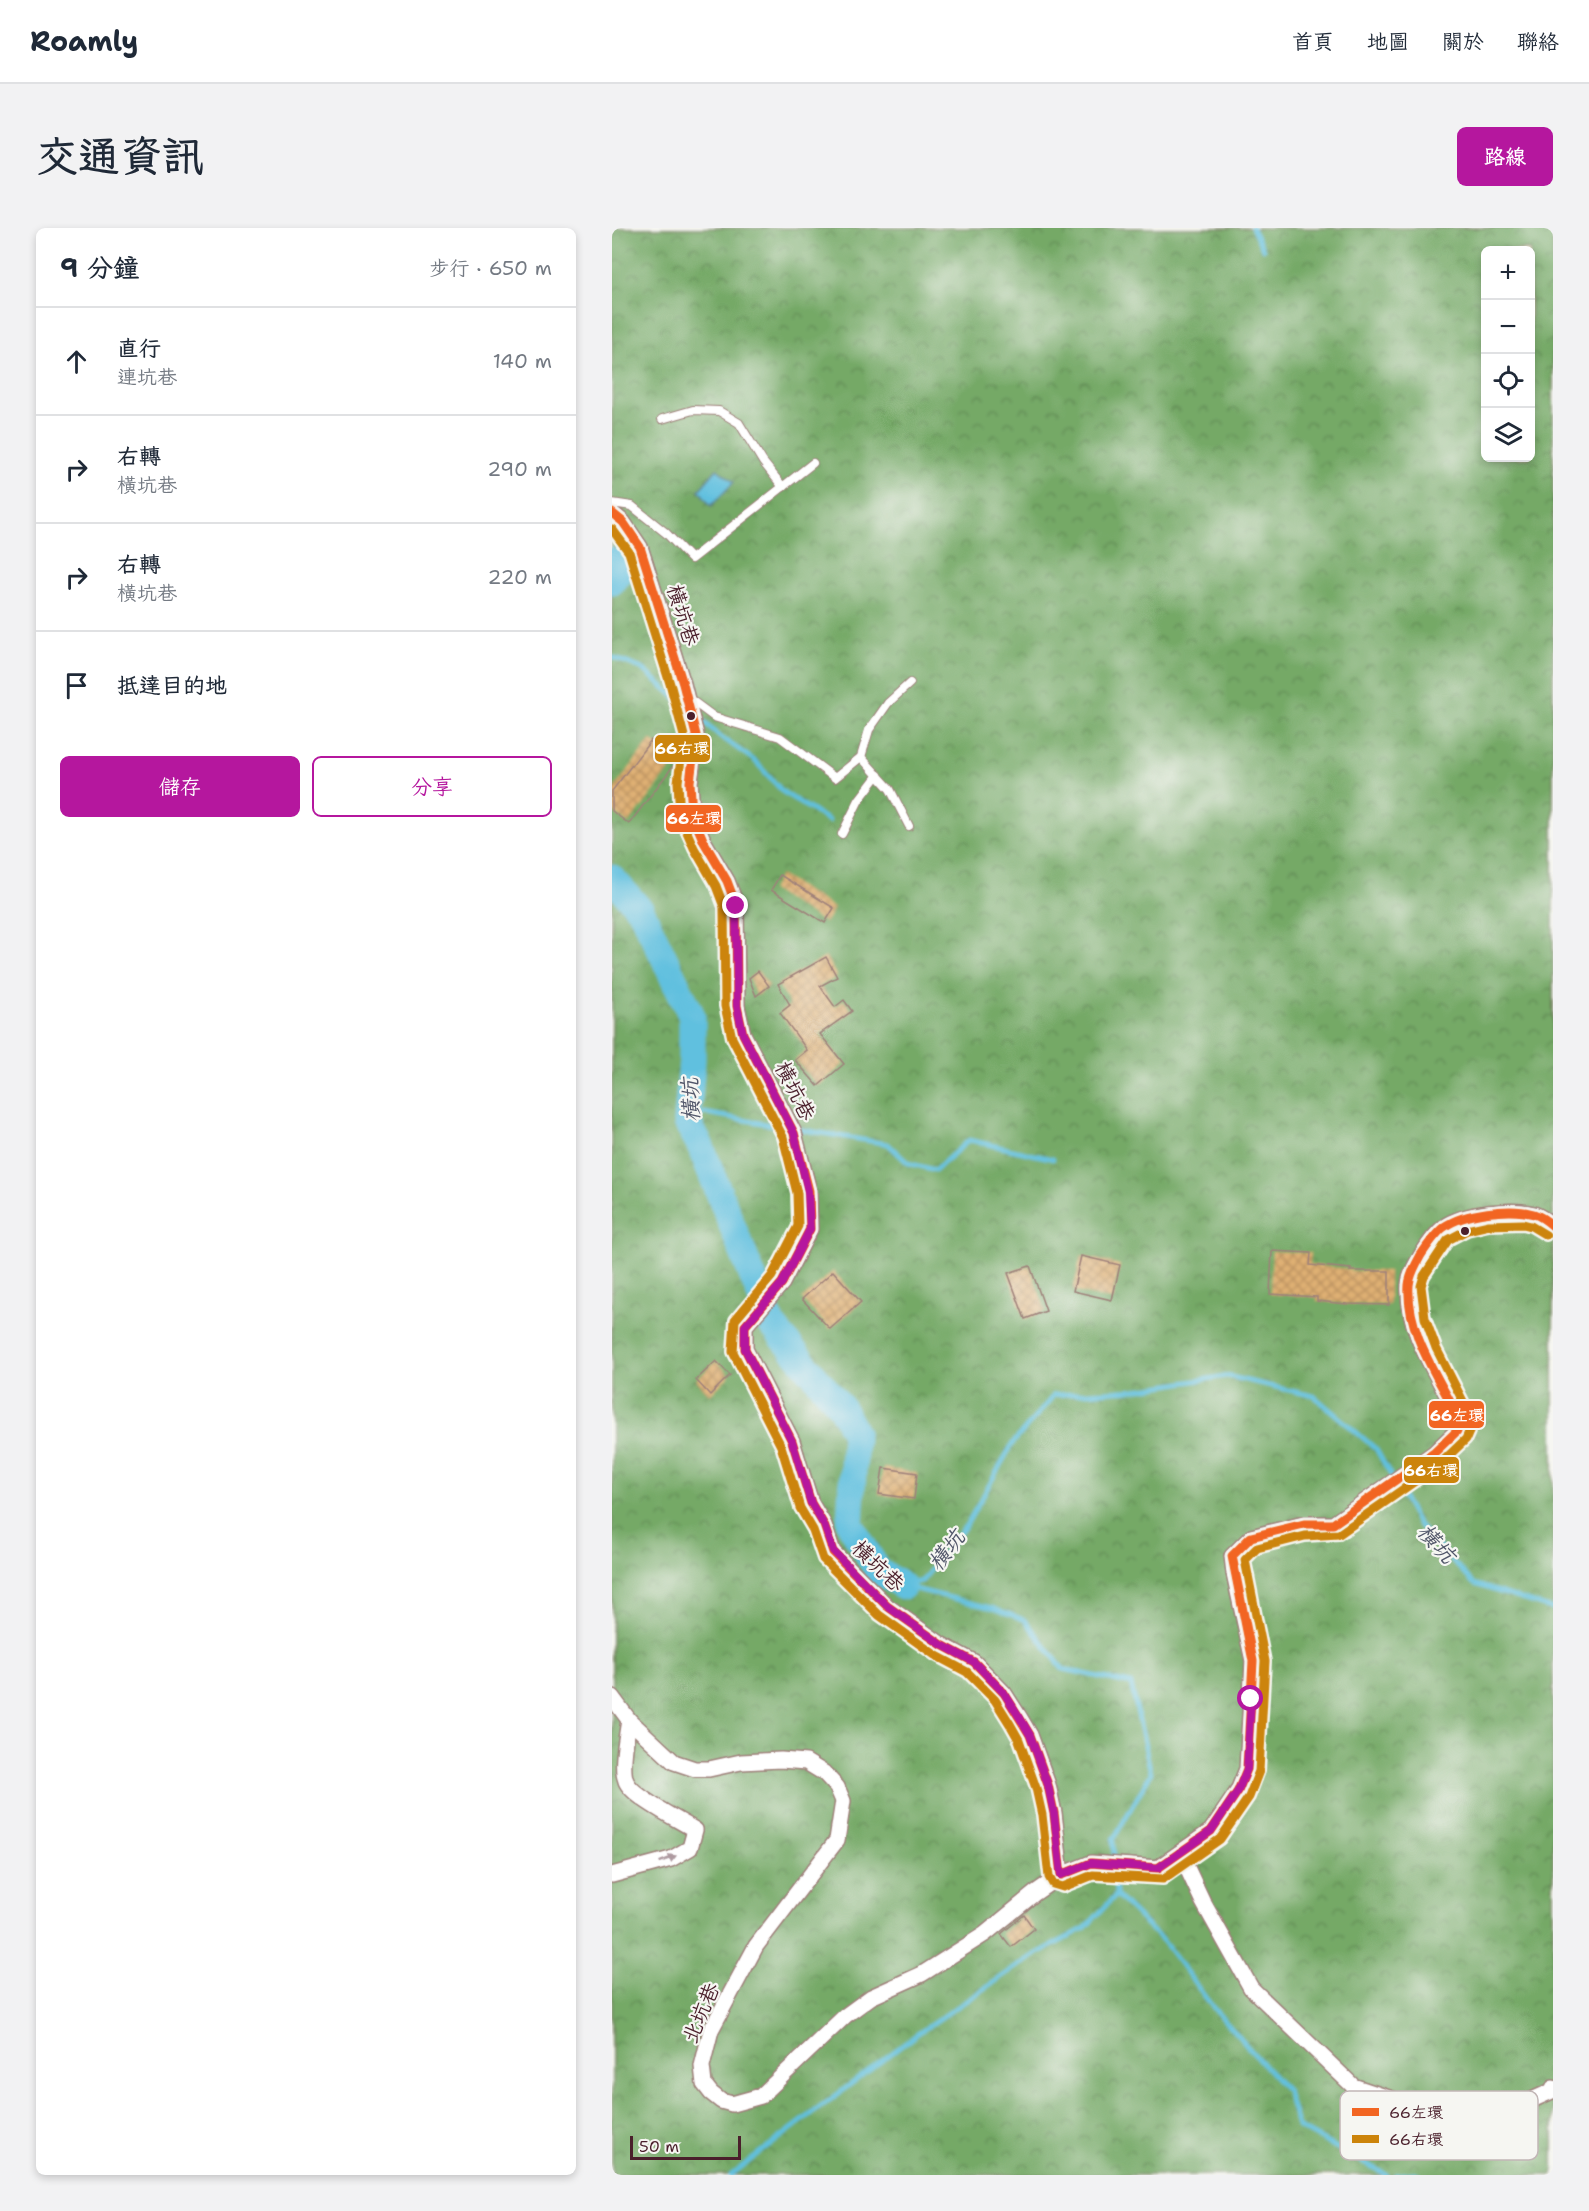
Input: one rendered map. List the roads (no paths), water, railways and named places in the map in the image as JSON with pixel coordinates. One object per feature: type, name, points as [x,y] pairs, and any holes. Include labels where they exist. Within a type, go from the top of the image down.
[{"type":"street","name":"橫坑巷","points":[[612,513],[623,522],[640,547],[686,696],[696,735],[690,782],[692,814],[704,842],[727,881],[736,906],[737,1006],[743,1034],[794,1133],[808,1191],[810,1229],[782,1283],[745,1326],[745,1349],[792,1441],[811,1503],[824,1525],[833,1551],[887,1606],[942,1645],[974,1662],[1004,1693],[1020,1718],[1030,1735],[1048,1785],[1061,1875]]},
{"type":"street","points":[[1061,1875],[1091,1863],[1158,1868],[1211,1831],[1238,1791],[1247,1769],[1253,1662],[1233,1573],[1232,1556],[1251,1537],[1304,1524],[1333,1524],[1434,1453],[1457,1431],[1458,1417],[1416,1335],[1410,1314],[1409,1282],[1417,1260],[1444,1227],[1470,1216],[1510,1212],[1535,1214],[1553,1226]]},
{"type":"street","name":"北坑巷","points":[[612,1697],[629,1720],[674,1762],[695,1769],[709,1769],[741,1762],[781,1760],[806,1762],[824,1773],[837,1787],[843,1801],[837,1840],[756,1946],[711,2030],[702,2066],[704,2084],[721,2101],[732,2104],[761,2096],[845,2016],[871,1997],[922,1974],[986,1935],[1035,1893],[1061,1875]]},
{"type":"street","points":[[612,1875],[671,1859],[690,1848],[695,1830],[643,1799],[626,1781],[624,1756],[629,1720]]},
{"type":"street","points":[[1180,1853],[1203,1902],[1251,1988],[1353,2086],[1368,2091]]},
{"type":"street","points":[[1538,2097],[1552,2091],[1553,2088]]},
{"type":"lane","points":[[662,419],[693,410],[719,411],[739,423],[763,462],[783,487]]},
{"type":"lane","points":[[612,503],[632,506],[666,533],[691,559],[813,463]]},
{"type":"lane","points":[[686,696],[714,717],[780,737],[835,778],[861,757],[869,730],[888,703],[910,683]]},
{"type":"lane","points":[[861,757],[890,789],[909,826]]},
{"type":"lane","points":[[842,834],[860,800],[878,775]]},
{"type":"water","points":[[717,469],[734,482],[711,506],[699,490]]},
{"type":"waterway","points":[[1252,228],[1263,249]]},
{"type":"waterway","name":"橫坑","points":[[612,561],[619,574],[612,582]]},
{"type":"waterway","points":[[612,657],[643,669],[682,703]]},
{"type":"waterway","points":[[696,715],[721,737],[755,761],[783,792],[829,821]]},
{"type":"waterway","name":"橫坑","points":[[612,878],[642,912],[692,1016],[692,1060],[687,1122],[700,1145],[772,1325],[841,1407],[855,1434],[850,1524],[878,1571],[903,1586]]},
{"type":"waterway","points":[[687,1122],[705,1113],[789,1128]]},
{"type":"waterway","points":[[797,1129],[888,1144],[908,1163],[935,1170],[969,1140],[1053,1159]]},
{"type":"waterway","name":"橫坑","points":[[904,1585],[922,1581],[967,1524],[1013,1443],[1054,1395],[1135,1390],[1227,1376],[1314,1396],[1376,1449],[1418,1524],[1474,1584],[1553,1609]]},
{"type":"waterway","points":[[903,1586],[996,1609],[1025,1620],[1063,1669],[1131,1684],[1151,1773],[1113,1840],[1116,1895],[1164,1942],[1215,2010],[1287,2091],[1298,2127],[1340,2150]]},
{"type":"waterway","points":[[731,2175],[917,2034],[1031,1957],[1085,1928],[1116,1895]]},
{"type":"waterway","points":[[1359,2160],[1387,2175]]},
{"type":"waterway","points":[[1396,2175],[1415,2173],[1419,2175]]}]
